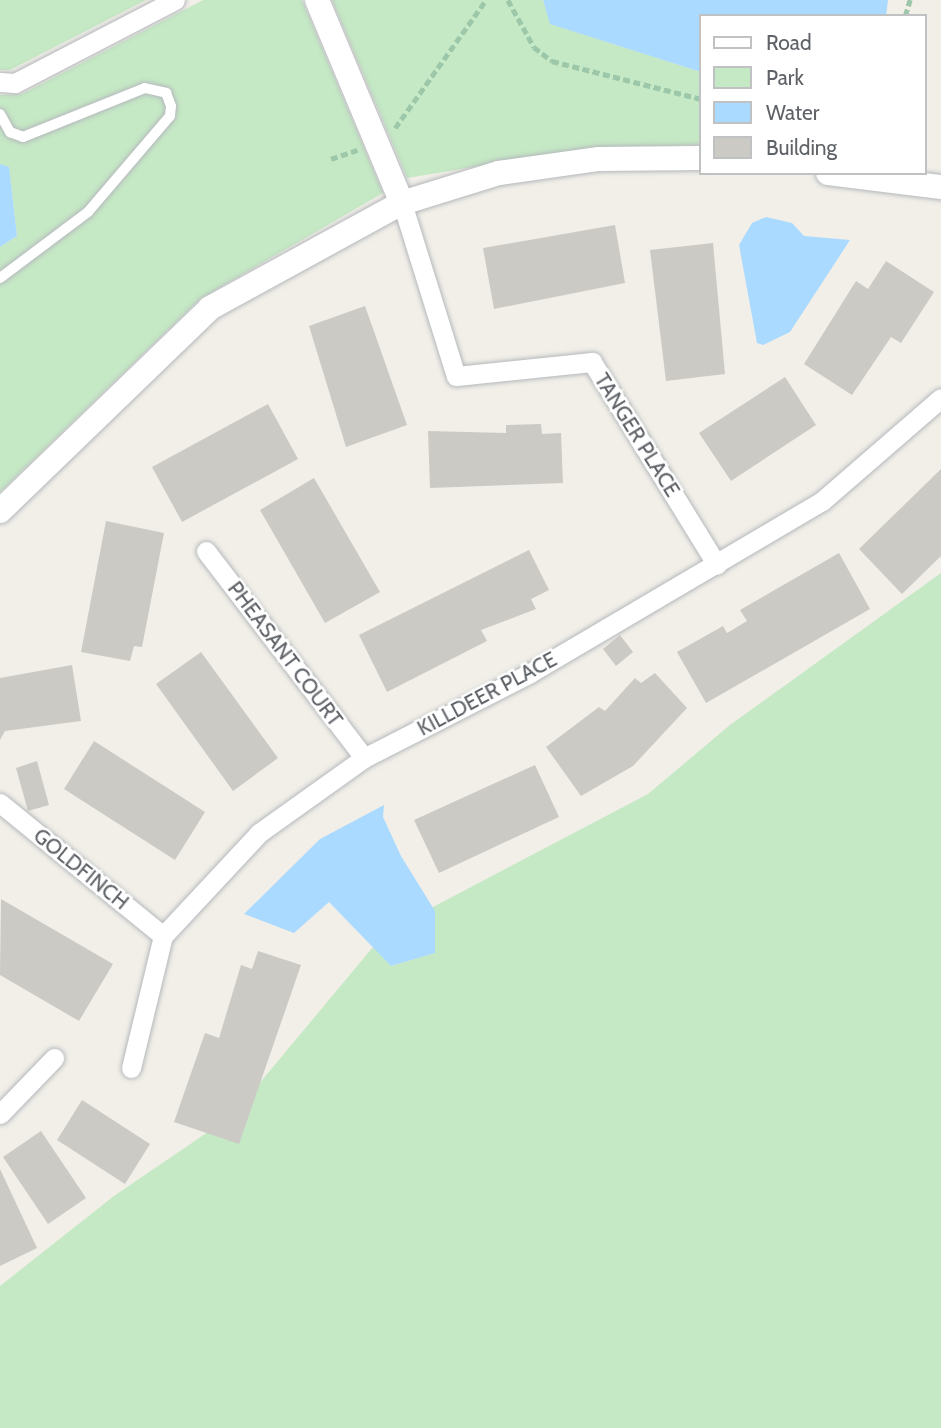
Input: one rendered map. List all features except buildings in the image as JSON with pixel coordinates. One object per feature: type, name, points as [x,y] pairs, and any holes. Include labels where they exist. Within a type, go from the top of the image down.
[{"type":"street","points":[[0,82],[15,83],[175,0]]},
{"type":"street","points":[[317,0],[402,203]]},
{"type":"street","points":[[0,511],[210,308],[402,203],[499,173],[599,159],[699,158]]},
{"type":"street","points":[[844,175],[941,187]]},
{"type":"street","name":"TANGER PLACE","points":[[402,203],[456,376],[592,362],[717,565]]},
{"type":"street","name":"KILLDEER PLACE","points":[[131,1068],[163,936],[259,833],[364,758],[717,565],[822,500],[941,398]]},
{"type":"street","name":"PHEASANT COURT","points":[[206,551],[364,758]]},
{"type":"street","name":"GOLDFINCH","points":[[0,803],[163,936]]},
{"type":"street","points":[[0,1114],[54,1058]]},
{"type":"lane","points":[[0,114],[10,132],[23,137],[145,88],[166,93],[171,106],[170,116],[88,212],[0,278]]},
{"type":"path","points":[[331,159],[376,140],[411,113],[486,0]]},
{"type":"path","points":[[508,0],[534,47],[552,61],[699,98]]},
{"type":"green space","points":[[0,0],[146,0],[10,70],[0,70]]},
{"type":"green space","points":[[203,0],[302,0],[383,193],[200,299],[0,492],[0,247],[17,236],[9,168],[0,164],[0,95],[22,94]]},
{"type":"green space","points":[[332,0],[543,0],[551,24],[699,71],[699,145],[596,147],[407,178]]},
{"type":"green space","points":[[941,573],[941,1428],[0,1428],[0,1286],[114,1196],[233,1115],[373,947],[391,966],[434,953],[433,907],[648,794],[730,725]]},
{"type":"water","points":[[543,0],[888,0],[886,14],[699,14],[699,71],[550,24]]},
{"type":"water","points":[[0,164],[9,167],[17,236],[0,247]]},
{"type":"water","points":[[766,217],[792,223],[804,236],[850,240],[790,332],[763,345],[757,343],[739,245],[752,223]]},
{"type":"water","points":[[384,805],[383,817],[401,856],[435,911],[435,953],[391,966],[329,902],[294,933],[244,914],[320,839]]}]
